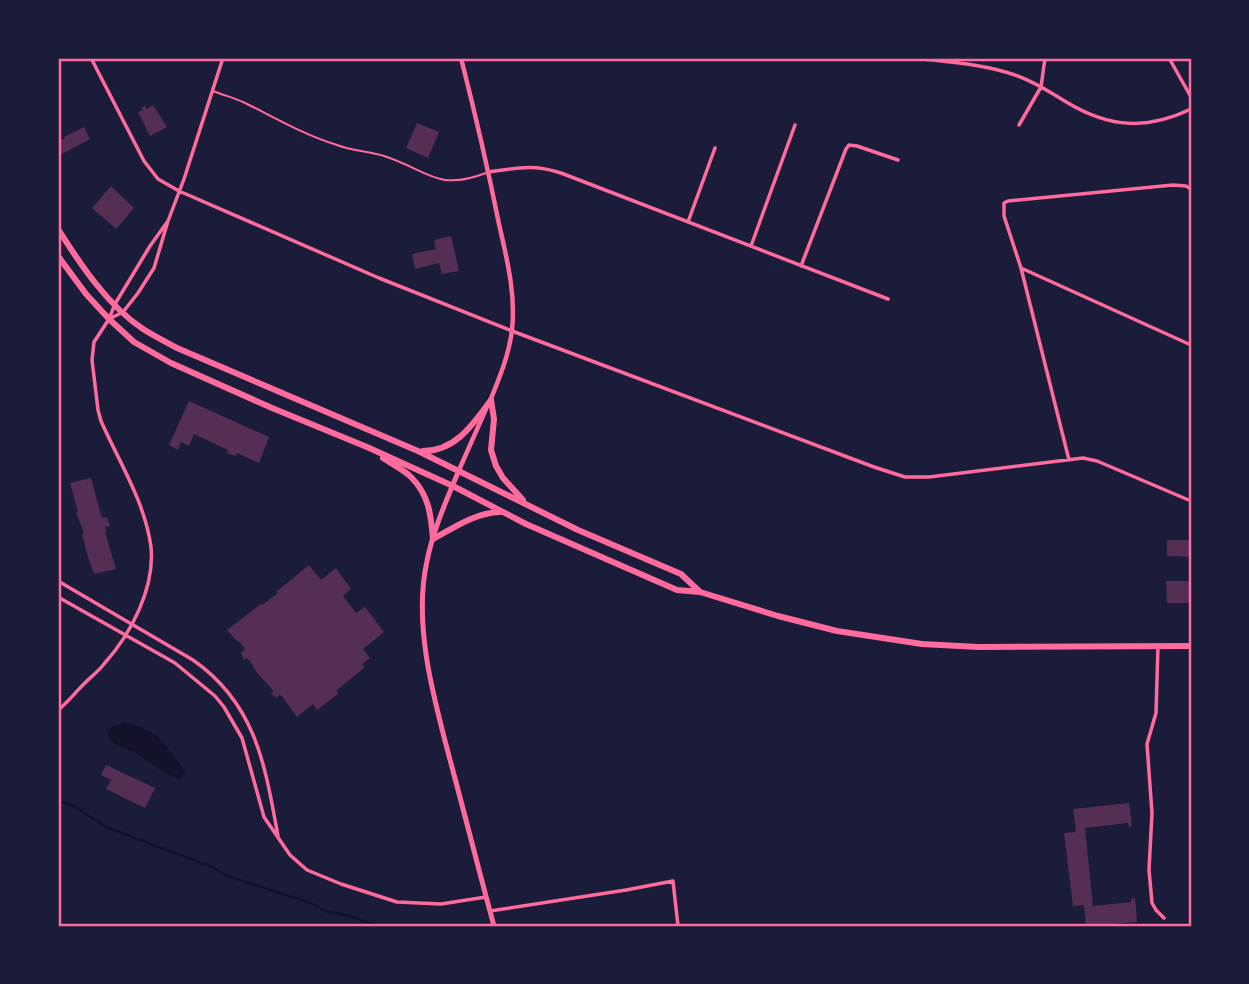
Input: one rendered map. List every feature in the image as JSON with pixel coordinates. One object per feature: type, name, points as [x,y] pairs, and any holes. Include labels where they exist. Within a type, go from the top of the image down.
[{"type":"main road","points":[[58,229],[75,258],[95,282],[141,328],[177,348],[418,451],[578,530],[681,574],[700,592]]},
{"type":"main road","points":[[58,256],[86,295],[109,319],[134,342],[171,363],[367,447],[453,486],[526,524],[677,590],[700,592],[806,624],[909,643],[978,647],[1191,646]]},
{"type":"main road","points":[[418,451],[427,452],[450,444],[467,432],[491,400]]},
{"type":"main road","points":[[491,400],[494,419],[491,450],[496,466],[503,478],[529,506]]},
{"type":"main road","points":[[367,447],[411,477],[424,494],[430,510],[433,539]]},
{"type":"main road","points":[[459,470],[426,562],[423,632],[444,733],[494,926]]},
{"type":"main road","points":[[433,539],[473,517],[487,512],[503,512]]},
{"type":"street","points":[[90,58],[144,161],[158,179],[178,191],[379,278],[512,331],[905,477],[929,478],[1083,458],[1097,461],[1191,501]]},
{"type":"street","points":[[109,319],[123,312],[154,268],[223,58]]},
{"type":"street","points":[[459,470],[503,370],[512,331],[509,272],[489,172],[461,58]]},
{"type":"street","points":[[916,58],[999,70],[1041,86],[1084,112],[1126,124],[1152,123],[1191,109]]},
{"type":"street","points":[[1019,125],[1041,86],[1045,58]]},
{"type":"street","points":[[1169,58],[1191,97]]},
{"type":"street","points":[[751,246],[795,124]]},
{"type":"street","points":[[801,266],[849,145],[898,160]]},
{"type":"street","points":[[688,222],[715,148]]},
{"type":"street","points":[[489,172],[525,166],[561,173],[888,299]]},
{"type":"street","points":[[1069,460],[1021,268],[1004,216],[1004,204],[1008,201],[1041,197],[1173,185],[1191,189]]},
{"type":"street","points":[[58,710],[105,664],[125,636],[143,601],[149,575],[151,547],[140,505],[101,421],[92,360],[94,342],[150,246],[168,221]]},
{"type":"street","points":[[1021,268],[1191,345]]},
{"type":"street","points":[[58,581],[193,660],[219,682],[240,709],[254,735],[263,762],[278,838]]},
{"type":"street","points":[[58,597],[178,666],[219,701],[242,738],[264,817],[290,855],[307,870],[397,902],[441,904],[485,897]]},
{"type":"street","points":[[1158,646],[1156,713],[1147,744],[1152,813],[1149,870],[1152,903],[1164,918]]},
{"type":"street","points":[[490,911],[673,881],[678,926]]},
{"type":"lane","points":[[212,91],[325,141],[383,156],[442,181],[468,180],[489,172]]},
{"type":"shaded area","points":[[124,722],[145,729],[160,739],[185,771],[180,780],[110,740],[108,733],[111,728]]},
{"type":"building","points":[[153,105],[167,127],[150,136],[138,112],[145,106],[147,109]]},
{"type":"building","points":[[417,123],[439,132],[428,158],[406,148]]},
{"type":"building","points":[[84,127],[90,139],[62,154],[58,142]]},
{"type":"building","points":[[111,186],[134,208],[116,229],[92,208]]},
{"type":"building","points":[[451,236],[459,271],[442,274],[439,263],[415,269],[412,254],[436,249],[434,240]]},
{"type":"building","points":[[189,401],[269,437],[259,463],[237,453],[236,456],[227,453],[228,450],[194,434],[189,446],[181,442],[178,450],[169,445]]},
{"type":"building","points":[[91,478],[101,515],[103,518],[107,517],[110,526],[105,527],[105,532],[116,569],[94,574],[70,483]]},
{"type":"building","points":[[1167,540],[1191,540],[1191,557],[1167,556]]},
{"type":"building","points":[[309,565],[321,580],[336,568],[351,589],[343,596],[356,613],[365,607],[384,632],[363,649],[370,658],[362,664],[365,667],[337,690],[338,694],[317,710],[313,704],[297,717],[282,696],[277,698],[271,694],[272,689],[250,661],[247,658],[244,660],[241,653],[245,649],[227,630],[278,593],[276,592]]},
{"type":"building","points":[[1166,581],[1191,581],[1191,603],[1167,603]]},
{"type":"building","points":[[106,765],[155,788],[145,808],[106,789],[111,780],[101,775]]},
{"type":"building","points":[[1129,803],[1132,826],[1129,827],[1128,823],[1085,828],[1093,906],[1131,902],[1131,899],[1135,898],[1137,922],[1086,926],[1084,905],[1073,906],[1064,833],[1076,832],[1073,809]]},
{"type":"waterway","points":[[58,800],[75,807],[106,827],[212,867],[227,876],[309,902],[325,911],[379,926]]}]
